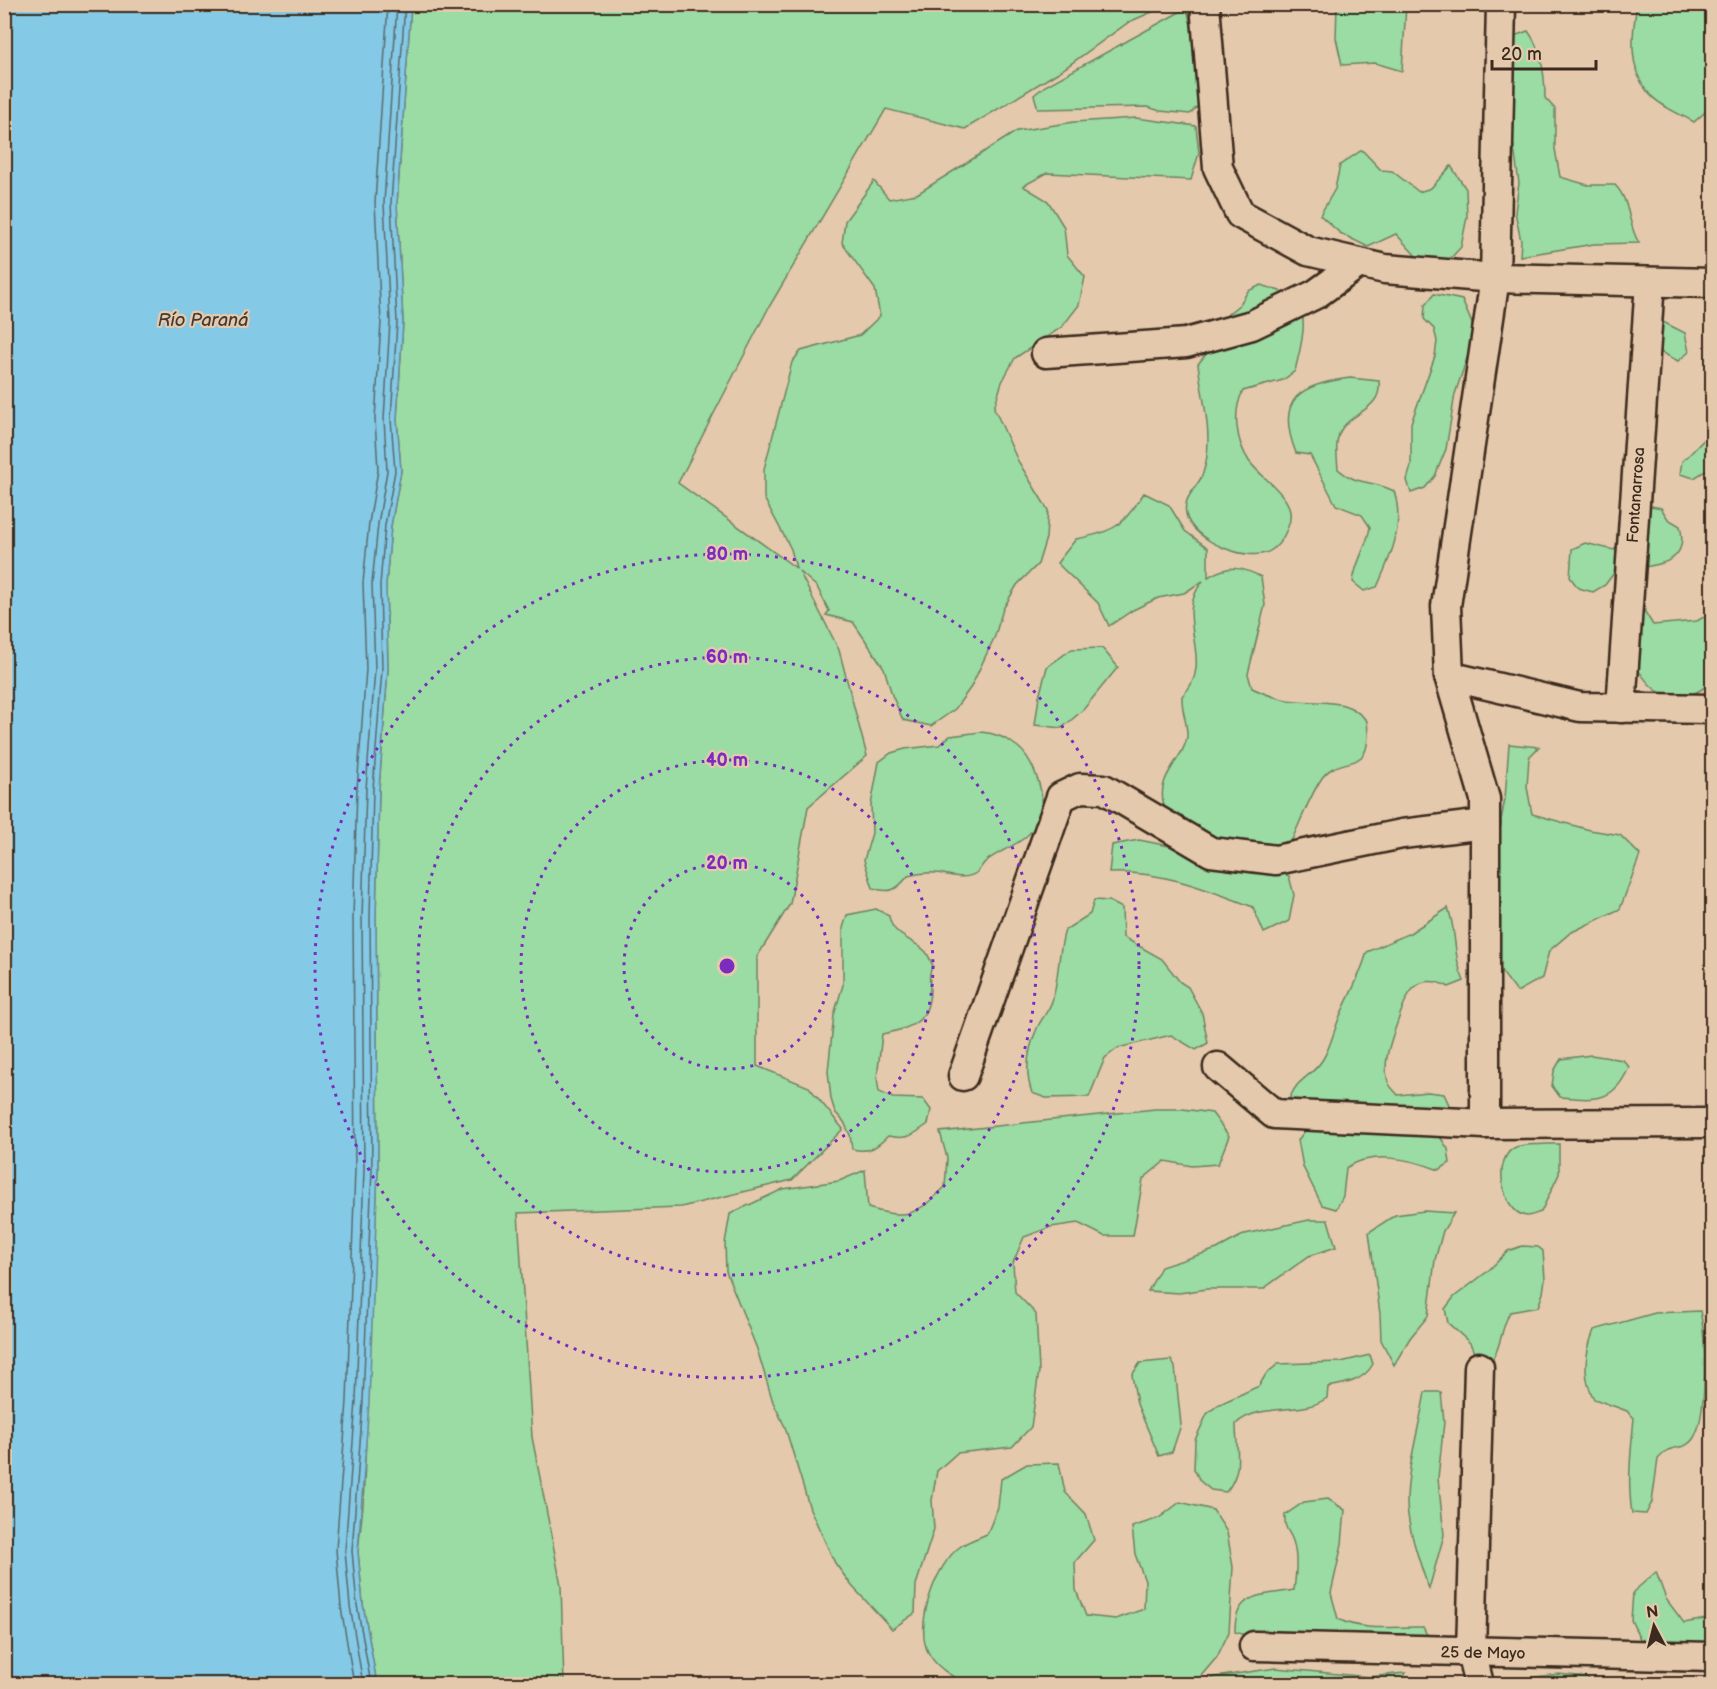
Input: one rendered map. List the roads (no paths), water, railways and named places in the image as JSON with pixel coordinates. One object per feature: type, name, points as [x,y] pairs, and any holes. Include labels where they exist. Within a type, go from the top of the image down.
[{"type":"street","points":[[1205,4],[1218,168],[1240,214],[1308,251],[1385,269],[1495,278],[1713,283]]},
{"type":"street","points":[[1485,1124],[1485,799],[1449,676],[1446,606],[1495,278],[1501,4]]},
{"type":"street","points":[[1046,353],[1186,343],[1252,325],[1316,294],[1359,263]]},
{"type":"street","name":"Fontanarrosa","points":[[1621,708],[1650,282]]},
{"type":"street","points":[[1449,676],[1580,707],[1713,709]]},
{"type":"street","points":[[963,1076],[1061,797],[1080,788],[1104,789],[1210,852],[1276,860],[1402,834],[1485,824]]},
{"type":"street","points":[[1218,1067],[1275,1114],[1485,1124],[1713,1123]]},
{"type":"street","points":[[1479,1367],[1470,1652],[1479,1684]]},
{"type":"street","name":"25 de Mayo","points":[[1254,1646],[1713,1657]]},
{"type":"water","name":"Río Paraná","points":[[5,4],[411,5],[397,203],[403,322],[397,419],[401,471],[391,526],[386,585],[388,669],[379,789],[376,917],[378,1169],[369,1402],[358,1552],[363,1604],[377,1684],[5,1684]]}]
